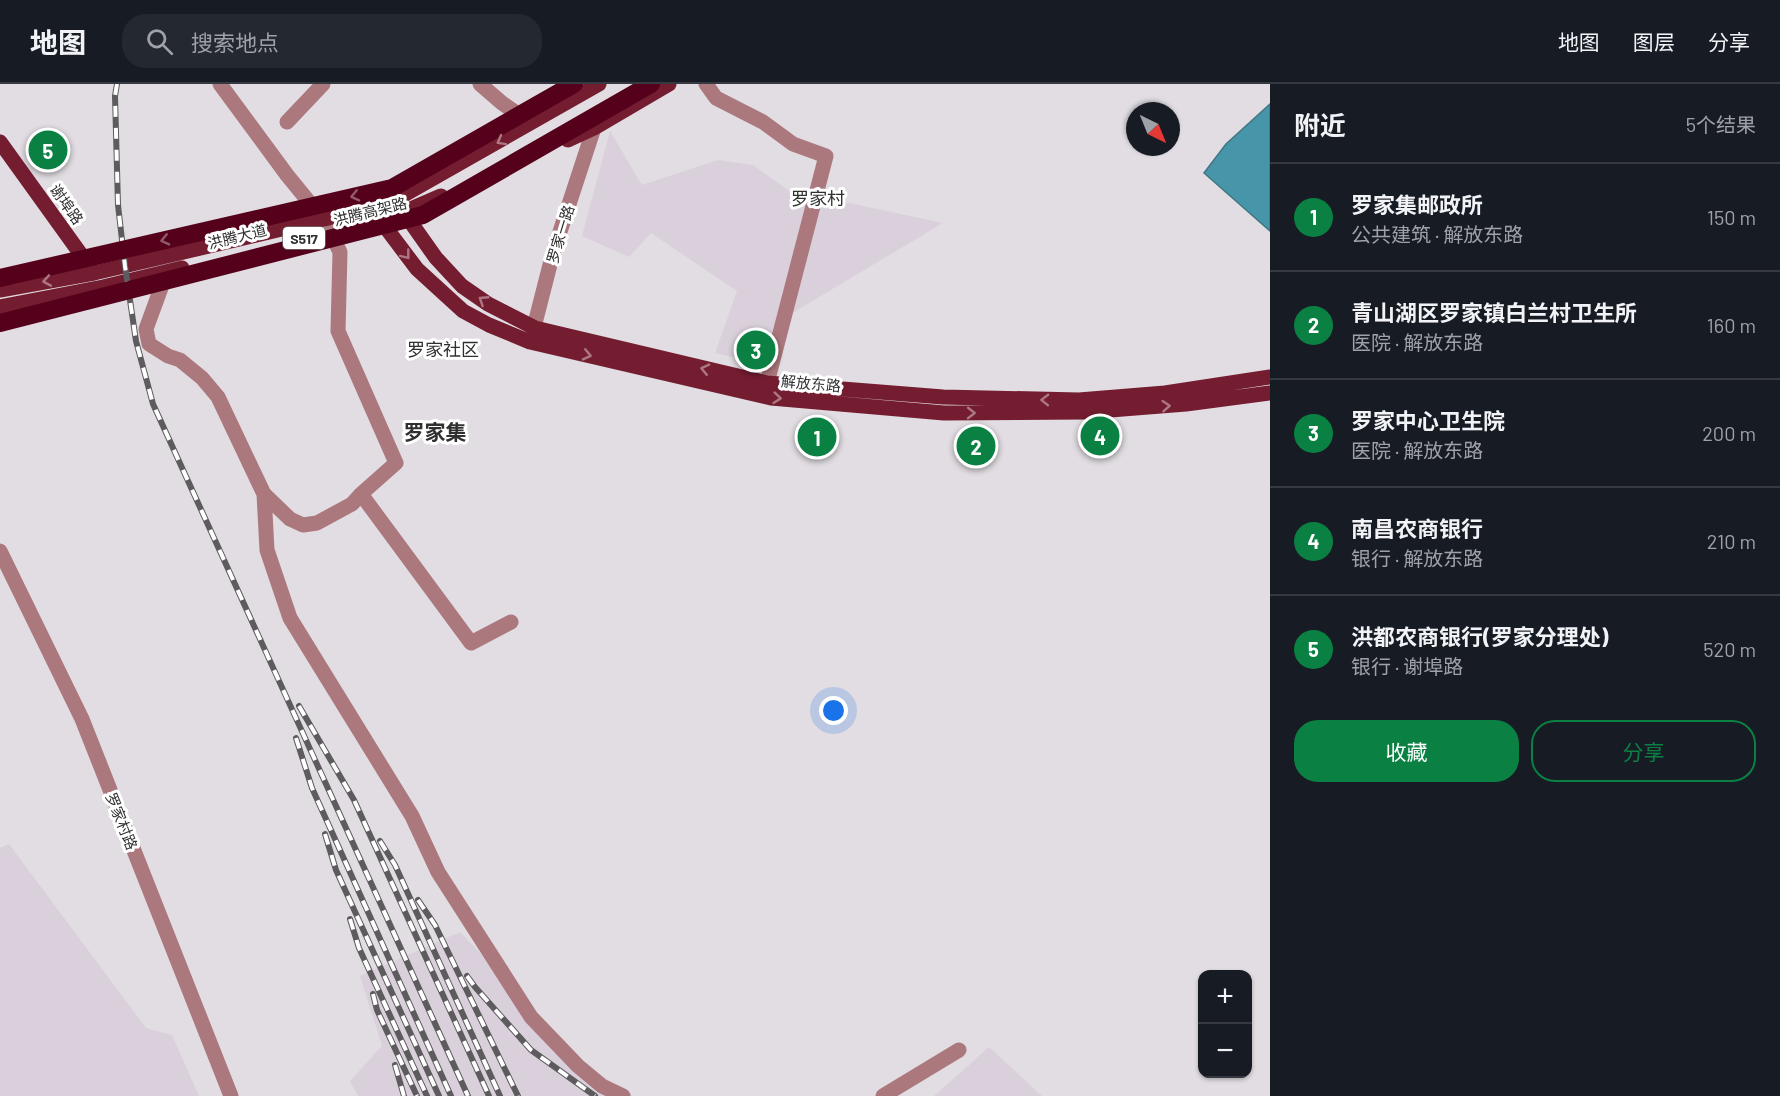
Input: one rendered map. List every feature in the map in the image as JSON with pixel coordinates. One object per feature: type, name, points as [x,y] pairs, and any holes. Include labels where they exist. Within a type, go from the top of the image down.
[{"type":"highway","name":"洪腾高架路","points":[[0,278],[392,188],[574,84]]},
{"type":"highway","name":"洪腾高架路","points":[[0,323],[423,215],[651,84]]},
{"type":"main road","name":"洪腾大道","points":[[400,207],[599,84]]},
{"type":"main road","name":"洪腾大道","points":[[0,290],[326,225],[400,207],[594,128],[669,84]]},
{"type":"main road","name":"谢埠路","points":[[0,142],[103,286]]},
{"type":"main road","name":"解放东路","points":[[400,207],[436,258],[462,286],[532,335],[771,398],[944,413],[1085,412],[1186,404],[1270,393]]},
{"type":"main road","name":"解放东路","points":[[375,214],[417,269],[463,311],[489,325],[767,384],[943,397],[1079,400],[1165,393],[1270,377]]},
{"type":"main road","name":"洪腾大道","points":[[0,308],[103,286],[326,225]]},
{"type":"street","points":[[161,288],[146,329],[149,344],[168,356],[180,360],[202,378],[218,397],[264,494],[290,519],[303,525],[317,523],[336,514],[352,504],[396,464],[338,331],[340,252],[326,225],[220,84]]},
{"type":"street","points":[[287,122],[323,84]]},
{"type":"street","points":[[480,84],[501,104],[525,119],[552,112]]},
{"type":"street","points":[[706,84],[716,98],[763,122],[793,144],[826,156],[767,384]]},
{"type":"street","name":"罗家一路","points":[[532,335],[553,253],[594,128]]},
{"type":"street","points":[[264,494],[267,550],[290,618],[412,816],[438,872],[531,1017],[578,1066],[602,1086],[623,1096]]},
{"type":"street","points":[[361,494],[471,643],[511,622]]},
{"type":"street","name":"罗家村路","points":[[0,551],[82,719],[231,1096]]},
{"type":"street","points":[[884,1096],[959,1050]]},
{"type":"shaded area","points":[[610,131],[642,185],[718,160],[753,165],[788,190],[943,223],[789,315],[774,367],[715,353],[737,291],[651,233],[629,257],[582,236]]},
{"type":"shaded area","points":[[9,844],[146,1028],[172,1035],[199,1096],[0,1096],[0,848]]},
{"type":"shaded area","points":[[460,932],[589,1067],[633,1096],[358,1096],[350,1081],[382,1046],[360,976]]},
{"type":"shaded area","points":[[989,1047],[1042,1096],[934,1096]]},
{"type":"water","points":[[1270,104],[1270,231],[1204,173],[1226,144]]},
{"type":"railway","points":[[117,84],[115,96],[118,205],[136,341],[153,404],[468,1096]]},
{"type":"railway","points":[[299,706],[354,800],[489,1096]]},
{"type":"railway","points":[[296,738],[312,788],[451,1096]]},
{"type":"railway","points":[[325,834],[336,870],[439,1096]]},
{"type":"railway","points":[[380,841],[395,865],[500,1096]]},
{"type":"railway","points":[[418,900],[435,925],[518,1096]]},
{"type":"railway","points":[[350,919],[359,948],[427,1096]]},
{"type":"railway","points":[[467,976],[531,1050],[595,1096]]},
{"type":"railway","points":[[373,994],[377,1010],[417,1096]]},
{"type":"railway","points":[[395,1065],[404,1096]]},
{"type":"place","name":"洪都农商银行(罗家分理处)","points":[[48,150]]},
{"type":"place","name":"罗家中心卫生院","points":[[756,350]]},
{"type":"place","name":"南昌农商银行","points":[[1100,436]]},
{"type":"place","name":"罗家集邮政所","points":[[817,437]]},
{"type":"place","name":"青山湖区罗家镇白兰村卫生所","points":[[976,446]]},
{"type":"district","name":"罗家村","points":[[818,198]]},
{"type":"district","name":"罗家社区","points":[[443,349]]},
{"type":"district","name":"罗家集","points":[[435,431]]}]
